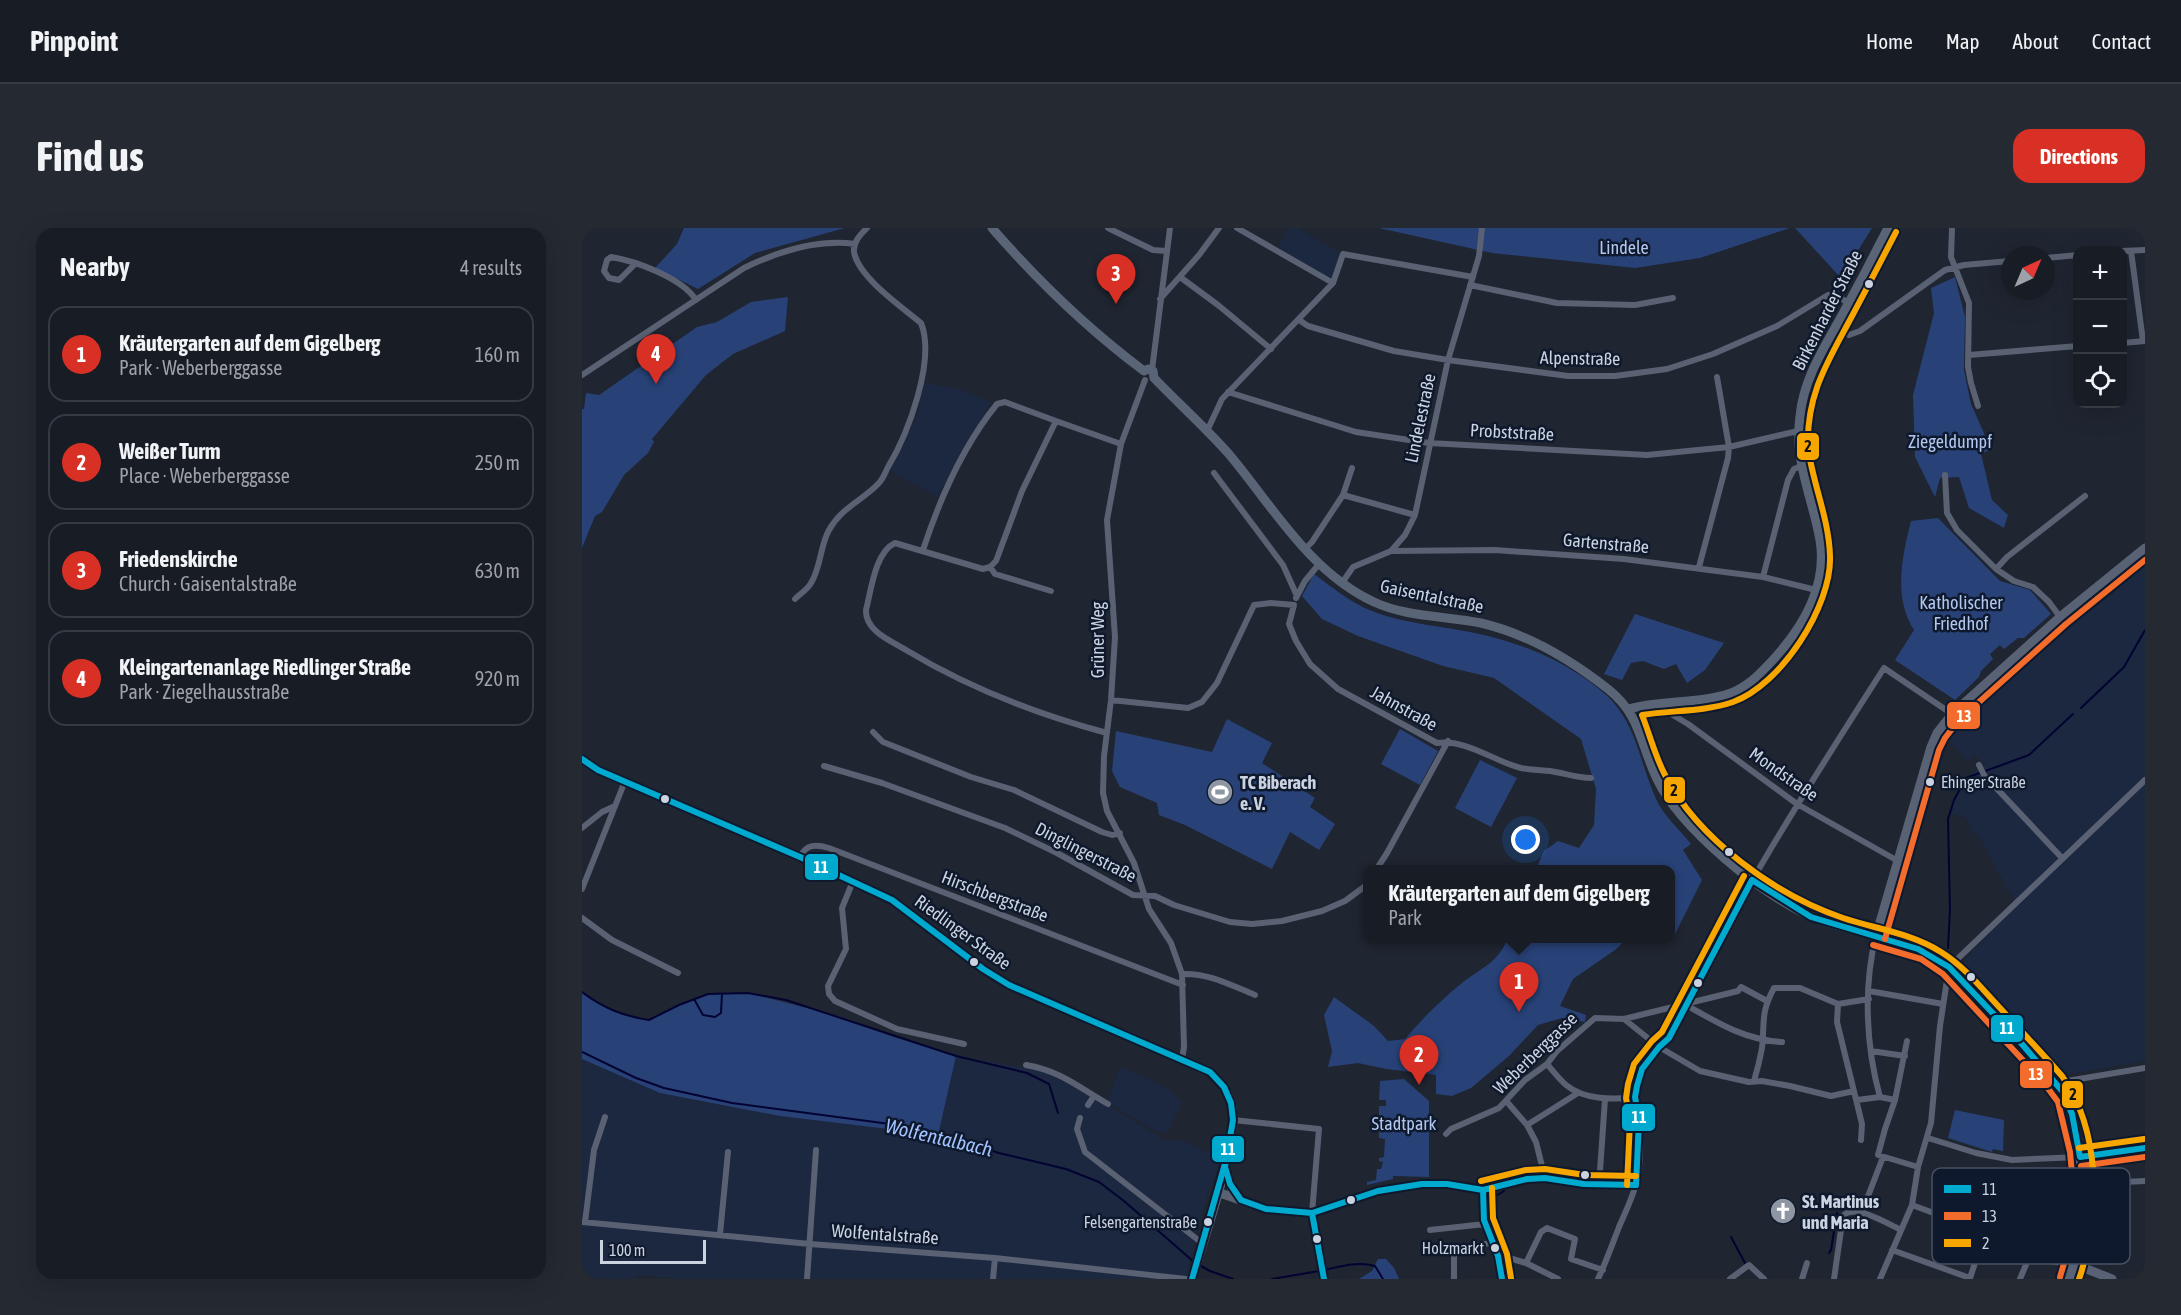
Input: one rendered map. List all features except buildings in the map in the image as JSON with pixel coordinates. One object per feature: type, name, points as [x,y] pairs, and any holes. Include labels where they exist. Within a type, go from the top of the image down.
[{"type":"main road","name":"Gaisentalstraße","points":[[992,228],[1026,268],[1075,314],[1149,375],[1207,431],[1259,490],[1305,549],[1342,583],[1376,603],[1421,614],[1483,624],[1534,642],[1568,660],[1613,692],[1629,709],[1664,791],[1714,850],[1783,902],[1811,916],[1876,936]]},
{"type":"main road","name":"Birkenharder Straße","points":[[1629,709],[1726,694],[1757,678],[1787,645],[1811,606],[1816,590],[1821,552],[1815,515],[1801,466],[1798,431],[1804,392],[1819,357],[1888,228]]},
{"type":"main road","points":[[2081,1168],[2070,1106],[2058,1086],[1949,967],[1924,951],[1876,936],[1934,740],[1943,724],[2060,617],[2145,548]]},
{"type":"main road","points":[[1637,725],[1657,704]]},
{"type":"main road","name":"Riedlinger Straße","points":[[582,759],[598,770],[800,857],[897,904],[983,969],[1009,985],[1210,1072],[1220,1082],[1231,1103],[1233,1120],[1225,1167],[1217,1192]]},
{"type":"main road","points":[[2080,1157],[2145,1148]]},
{"type":"main road","points":[[1225,1167],[1232,1189],[1241,1200]]},
{"type":"main road","points":[[1192,1279],[1217,1192],[1266,1209],[1312,1213],[1324,1278]]},
{"type":"main road","points":[[2069,1279],[2074,1264],[2112,1279]]},
{"type":"street","points":[[795,599],[811,584],[828,531],[844,510],[879,483],[899,449],[912,420],[920,385],[926,341],[921,322],[875,283],[858,264],[855,244],[859,235],[867,228]]},
{"type":"street","points":[[1108,228],[1120,231],[1153,250],[1166,251]]},
{"type":"street","name":"Grüner Weg","points":[[1170,228],[1149,375],[1121,444],[1107,520],[1115,637],[1111,700],[1103,767],[1103,793],[1107,811],[1134,863],[1149,909],[1171,943],[1182,974],[1182,1059]]},
{"type":"street","points":[[1160,299],[1180,278],[1219,228]]},
{"type":"street","points":[[1237,228],[1333,283]]},
{"type":"street","name":"Lindelestraße","points":[[1342,583],[1353,567],[1391,551],[1406,535],[1414,515],[1448,360],[1482,242],[1482,228]]},
{"type":"street","points":[[1952,228],[1951,257],[1969,303],[1968,367],[1978,406]]},
{"type":"street","points":[[582,375],[744,268],[777,254],[839,242],[855,244]]},
{"type":"street","points":[[2127,251],[2145,250]]},
{"type":"street","points":[[2127,343],[2144,341],[2131,251]]},
{"type":"street","points":[[1207,431],[1222,399],[1333,283],[1343,254],[1473,276]]},
{"type":"street","points":[[2055,257],[2073,255]]},
{"type":"street","points":[[635,264],[619,280],[609,278],[604,271],[605,263],[611,257],[635,264],[684,286],[696,300]]},
{"type":"street","points":[[1835,328],[1849,335],[1860,331],[1945,270],[2001,262]]},
{"type":"street","points":[[1180,278],[1218,305],[1270,349]]},
{"type":"street","points":[[1470,285],[1557,303],[1635,305],[1673,298]]},
{"type":"street","name":"Alpenstraße","points":[[1299,320],[1308,326],[1394,351],[1448,360],[1568,376],[1636,374],[1667,369],[1730,347],[1777,326],[1822,298],[1836,296],[1849,303]]},
{"type":"street","points":[[1969,355],[2073,346]]},
{"type":"street","points":[[1699,567],[1728,458],[1729,447],[1717,377]]},
{"type":"street","name":"Probststraße","points":[[1228,392],[1356,432],[1429,443],[1647,455],[1729,447],[1798,431]]},
{"type":"street","points":[[923,550],[952,475],[997,404],[1005,402],[1121,444]]},
{"type":"street","points":[[1056,421],[1022,491],[996,561],[990,567],[983,569],[895,543],[884,550],[866,610],[866,618],[874,630],[937,668],[1000,698],[1067,722],[1107,733]]},
{"type":"street","points":[[1763,577],[1788,480],[1794,469],[1801,466]]},
{"type":"street","points":[[1305,549],[1343,495],[1352,468]]},
{"type":"street","points":[[1214,473],[1283,565],[1297,596]]},
{"type":"street","points":[[1945,475],[1947,513],[1969,545],[1996,569],[2014,581],[2033,586],[2060,617]]},
{"type":"street","points":[[1343,495],[1414,515]]},
{"type":"street","points":[[1996,569],[2007,557],[2085,496]]},
{"type":"street","name":"Gartenstraße","points":[[1391,551],[1496,550],[1624,558],[1763,577],[1816,590]]},
{"type":"street","name":"Jahnstraße","points":[[1319,564],[1297,596],[1290,624],[1296,641],[1310,664],[1338,689],[1437,743],[1448,741],[1478,750],[1521,768],[1591,778]]},
{"type":"street","points":[[990,567],[995,574],[1051,591]]},
{"type":"street","points":[[1111,700],[1188,708],[1202,702],[1218,683],[1254,605],[1294,605]]},
{"type":"street","points":[[1598,1279],[1636,1185],[1639,1120],[1635,1097],[1642,1069],[1669,1038],[1752,880],[1797,804],[1884,668],[1952,714]]},
{"type":"street","name":"Mondstraße","points":[[1657,704],[1797,804],[1898,861]]},
{"type":"street","points":[[873,732],[883,742],[971,777],[1014,790],[1102,832],[1112,835],[1119,833]]},
{"type":"street","points":[[1379,865],[1448,741]]},
{"type":"street","points":[[1979,765],[1984,775],[2062,858]]},
{"type":"street","name":"Dinglingerstraße","points":[[824,766],[950,806],[1005,828],[1057,853],[1133,895],[1155,897],[1230,922],[1252,924],[1282,921],[1323,911],[1345,901],[1363,888]]},
{"type":"street","points":[[1880,1279],[1912,1205],[1917,1167],[1928,1138],[1934,1106],[1943,1004],[1949,967],[2145,780]]},
{"type":"street","points":[[582,890],[625,781]]},
{"type":"street","points":[[582,828],[602,812],[615,806]]},
{"type":"street","name":"Hirschbergstraße","points":[[800,857],[811,845],[828,848],[1183,985]]},
{"type":"street","points":[[853,881],[842,908],[846,949],[828,986],[829,994],[835,1001],[893,1027],[964,1044]]},
{"type":"street","points":[[582,918],[612,940],[678,973]]},
{"type":"street","points":[[1876,936],[1872,954],[1869,999],[1871,1051],[1880,1098]]},
{"type":"street","points":[[1182,974],[1212,976],[1255,995]]},
{"type":"street","name":"Weberberggasse","points":[[1446,1134],[1507,1102],[1525,1080],[1547,1064],[1557,1051],[1595,1018],[1624,1019],[1738,991],[1741,987],[1767,1002]]},
{"type":"street","points":[[1754,1082],[1762,1021],[1774,988],[1800,988],[1838,1004],[1869,999]]},
{"type":"street","points":[[1869,992],[1943,1004]]},
{"type":"street","points":[[1686,1004],[1731,1031],[1761,1041],[1782,1042]]},
{"type":"street","points":[[1838,1004],[1837,1022],[1862,1124],[1861,1140]]},
{"type":"street","points":[[1624,1019],[1659,1047],[1700,1071],[1754,1082],[1790,1086],[1831,1096],[1854,1091]]},
{"type":"street","points":[[1862,1212],[1881,1156],[1885,1129],[1895,1100],[1907,1041]]},
{"type":"street","points":[[1871,1051],[1905,1056]]},
{"type":"street","points":[[1547,1064],[1567,1086],[1578,1093],[1605,1099],[1635,1097]]},
{"type":"street","points":[[1026,1065],[1046,1068],[1068,1078],[1108,1104]]},
{"type":"street","points":[[2058,1086],[2067,1081],[2145,1068]]},
{"type":"street","points":[[1527,1125],[1578,1093]]},
{"type":"street","points":[[1088,1105],[1094,1096]]},
{"type":"street","points":[[1857,1100],[1880,1098],[1895,1100]]},
{"type":"street","points":[[1600,1171],[1605,1099]]},
{"type":"street","points":[[1507,1102],[1527,1125],[1536,1142],[1545,1178]]},
{"type":"street","points":[[584,1222],[594,1150],[605,1117]]},
{"type":"street","points":[[1080,1118],[1077,1129],[1085,1152],[1202,1243]]},
{"type":"street","points":[[1233,1120],[1319,1129],[1312,1213],[1392,1188],[1437,1184],[1483,1190],[1527,1179],[1545,1178],[1584,1184],[1636,1185]]},
{"type":"street","points":[[1928,1138],[1976,1153],[2012,1160],[2080,1157]]},
{"type":"street","points":[[807,1279],[816,1150]]},
{"type":"street","points":[[720,1234],[728,1152]]},
{"type":"street","points":[[1881,1156],[1917,1167]]},
{"type":"street","points":[[2130,1182],[2145,1181]]},
{"type":"street","points":[[1483,1190],[1485,1224],[1499,1255],[1502,1279]]},
{"type":"street","points":[[1912,1205],[1932,1213]]},
{"type":"street","points":[[1834,1279],[1843,1216],[1846,1212],[1852,1210],[1862,1212],[1901,1230]]},
{"type":"street","name":"Wolfentalstraße","points":[[584,1222],[810,1244],[995,1258],[1186,1279]]},
{"type":"street","points":[[1430,1230],[1485,1224]]},
{"type":"street","points":[[1526,1263],[1541,1232],[1547,1228],[1575,1239],[1571,1259],[1603,1270]]},
{"type":"street","points":[[1454,1279],[1454,1251],[1493,1242]]},
{"type":"street","points":[[1893,1250],[1970,1278],[1975,1264]]},
{"type":"street","points":[[1499,1255],[1526,1263],[1554,1278]]},
{"type":"street","points":[[993,1279],[995,1258]]},
{"type":"street","points":[[1802,1279],[1807,1263]]},
{"type":"street","points":[[2020,1279],[2026,1264]]},
{"type":"street","points":[[1730,1279],[1749,1265],[1764,1279]]},
{"type":"shaded area","points":[[1289,228],[1298,228],[1340,253],[1331,280],[1278,248]]},
{"type":"shaded area","points":[[925,383],[959,389],[991,402],[937,497],[890,471],[915,421]]},
{"type":"shaded area","points":[[2145,559],[2145,1061],[2065,1075],[1964,969],[1965,959],[2017,905],[1965,817],[1951,814],[1954,800],[1966,778],[1983,764],[1975,755],[1967,761],[1942,733],[2059,628]]},
{"type":"shaded area","points":[[956,1056],[1044,1071],[1066,1080],[1167,1141],[1183,1140],[1221,1159],[1206,1198],[1185,1279],[678,1279],[637,1275],[636,1279],[582,1279],[582,1059],[660,1093],[780,1116],[937,1135]]},
{"type":"shaded area","points":[[1120,1067],[1156,1082],[1182,1102],[1167,1132],[1158,1132],[1107,1102]]},
{"type":"green space","points":[[684,228],[845,228],[755,253],[698,289],[655,268],[677,244]]},
{"type":"green space","name":"Lindele","points":[[1379,228],[1790,228],[1700,258],[1635,268],[1492,253]]},
{"type":"green space","points":[[1795,228],[1872,228],[1841,278]]},
{"type":"green space","name":"Ziegeldumpf","points":[[1955,277],[1965,317],[1964,370],[1971,404],[1991,449],[1981,454],[1992,500],[2008,515],[2004,528],[1969,508],[1959,477],[1940,478],[1935,497],[1915,457],[1913,395],[1934,313],[1931,288]]},
{"type":"green space","points":[[788,297],[785,331],[733,354],[706,375],[652,439],[654,442],[648,453],[624,475],[602,512],[595,516],[582,548],[582,409],[584,409],[586,393],[599,395],[697,327],[717,322],[751,302]]},
{"type":"green space","name":"Katholischer Friedhof","points":[[1938,518],[2000,581],[2030,590],[2051,614],[2024,638],[2018,638],[2004,649],[2000,645],[1990,654],[1993,659],[1981,671],[1979,677],[1955,700],[1895,660],[1914,630],[1907,617],[1901,591],[1902,563],[1911,521]]},
{"type":"green space","points":[[1314,574],[1364,608],[1386,616],[1484,635],[1533,651],[1564,665],[1606,695],[1625,718],[1660,807],[1691,844],[1683,850],[1702,880],[1675,934],[1675,865],[1538,865],[1544,851],[1558,841],[1579,848],[1594,825],[1596,789],[1581,739],[1494,678],[1443,666],[1358,636],[1322,619],[1302,596]]},
{"type":"green space","points":[[1635,614],[1724,643],[1705,670],[1687,683],[1676,664],[1664,669],[1643,661],[1631,663],[1622,680],[1604,674]]},
{"type":"green space","name":"TC Biberach e. V.","points":[[1227,719],[1272,743],[1262,763],[1315,798],[1310,807],[1335,824],[1319,850],[1290,832],[1272,869],[1185,825],[1159,815],[1157,803],[1120,787],[1112,771],[1116,731],[1212,752]]},
{"type":"green space","points":[[1400,729],[1438,751],[1420,785],[1381,764]]},
{"type":"green space","points":[[1480,760],[1517,778],[1491,827],[1455,808]]},
{"type":"green space","points":[[1506,943],[1623,943],[1573,979],[1560,1006],[1586,1015],[1585,1022],[1562,1018],[1538,1025],[1509,1056],[1471,1088],[1452,1096],[1436,1094],[1436,1075],[1358,1063],[1328,1067],[1332,1051],[1324,1015],[1334,997],[1374,1026],[1388,1041],[1405,1039],[1447,996],[1494,959]]},
{"type":"green space","points":[[582,992],[614,1011],[649,1020],[708,994],[748,993],[827,1013],[956,1056],[938,1135],[780,1116],[660,1093],[582,1059]]},
{"type":"green space","name":"Stadtpark","points":[[1404,1079],[1429,1101],[1429,1177],[1393,1176],[1393,1179],[1367,1185],[1367,1182],[1376,1180],[1377,1169],[1381,1169],[1383,1162],[1379,1161],[1379,1158],[1384,1157],[1385,1139],[1379,1138],[1379,1106],[1386,1106],[1386,1100],[1379,1100],[1380,1081]]},
{"type":"green space","points":[[1955,1110],[2004,1120],[2003,1151],[1993,1149],[1992,1152],[1948,1138]]},
{"type":"green space","points":[[1378,1259],[1386,1259],[1394,1268],[1399,1279],[1359,1279],[1372,1271]]},
{"type":"waterway","points":[[2081,708],[2124,667],[2145,630]]},
{"type":"waterway","points":[[1948,948],[1950,910],[1948,819],[1954,800],[1966,778],[2029,755],[2073,714]]},
{"type":"waterway","points":[[582,992],[614,1011],[649,1020],[708,994],[748,993],[786,1000],[956,1056],[1027,1073],[1049,1084],[1058,1113]]},
{"type":"waterway","points":[[694,999],[703,1015],[715,1017],[721,1013],[722,994]]},
{"type":"waterway","name":"Wolfentalbach","points":[[582,1052],[636,1078],[664,1088],[732,1103],[920,1128],[999,1153],[1066,1169],[1099,1182],[1194,1262]]},
{"type":"waterway","points":[[1488,1216],[1494,1197],[1504,1191]]},
{"type":"waterway","points":[[1829,1253],[1837,1213]]},
{"type":"waterway","points":[[1731,1237],[1745,1263]]},
{"type":"waterway","name":"Wolfentalbach","points":[[1325,1270],[1363,1264],[1375,1266],[1383,1279]]},
{"type":"waterway","name":"Wolfentalbach","points":[[1199,1265],[1233,1279]]},
{"type":"waterway","name":"Wolfentalbach","points":[[1272,1279],[1319,1271]]},
{"type":"transit line","name":"2","points":[[1896,232],[1826,365],[1810,412],[1808,448],[1827,529],[1830,556],[1828,576],[1813,620],[1785,662],[1751,693],[1733,702],[1711,708],[1642,715],[1655,753],[1679,799],[1697,821],[1741,862],[1765,880],[1817,908],[1918,940],[1930,946],[1958,964],[1973,979],[2062,1076],[2075,1098],[2084,1122],[2092,1168]]},
{"type":"transit line","name":"13","points":[[1885,939],[1939,750],[1945,738],[1959,720],[2066,624],[2145,560]]},
{"type":"transit line","name":"11","points":[[582,759],[598,770],[800,857],[892,900],[983,969],[1009,985],[1210,1072],[1224,1087],[1231,1103],[1233,1120],[1225,1167],[1230,1184],[1241,1200],[1266,1209],[1312,1213],[1378,1191],[1422,1184],[1447,1184],[1483,1190],[1527,1179],[1545,1178],[1584,1184],[1636,1185],[1639,1120],[1635,1097],[1642,1069],[1669,1038],[1752,880],[1811,917],[1918,949],[1949,967],[2021,1043],[2063,1092],[2072,1114],[2080,1157],[2145,1148]]},
{"type":"transit line","name":"2","points":[[1627,1185],[1630,1121],[1626,1098],[1634,1064],[1662,1032],[1744,876]]},
{"type":"transit line","name":"13","points":[[1873,945],[1921,959],[1943,974],[2044,1083],[2058,1102],[2071,1168]]},
{"type":"transit line","name":"2","points":[[2079,1148],[2144,1139]]},
{"type":"transit line","name":"13","points":[[2081,1166],[2145,1157]]},
{"type":"transit line","name":"11","points":[[1192,1279],[1226,1160]]},
{"type":"transit line","name":"2","points":[[1481,1181],[1526,1170],[1545,1169],[1585,1175],[1636,1176]]},
{"type":"transit line","name":"2","points":[[1492,1188],[1493,1218],[1507,1254],[1511,1278]]},
{"type":"transit line","name":"11","points":[[1483,1190],[1484,1220],[1498,1256],[1502,1279]]},
{"type":"transit line","name":"11","points":[[1312,1213],[1324,1279]]},
{"type":"transit line","name":"13","points":[[2060,1277],[2064,1264]]},
{"type":"transit line","name":"2","points":[[2079,1279],[2083,1264]]},
{"type":"place","name":"Friedenskirche","points":[[1116,304]]},
{"type":"place","name":"Kleingartenanlage Riedlinger Straße","points":[[656,384]]},
{"type":"place","name":"Ehinger Straße","points":[[1930,782]]},
{"type":"place","name":"TC Biberach e. V.","points":[[1220,792]]},
{"type":"place","name":"Kräutergarten auf dem Gigelberg","points":[[1519,1012]]},
{"type":"place","name":"Weißer Turm","points":[[1419,1085]]},
{"type":"place","name":"St. Martinus und Maria","points":[[1783,1211]]},
{"type":"place","name":"Felsengartenstraße","points":[[1208,1222]]},
{"type":"place","name":"Holzmarkt","points":[[1495,1248]]}]
